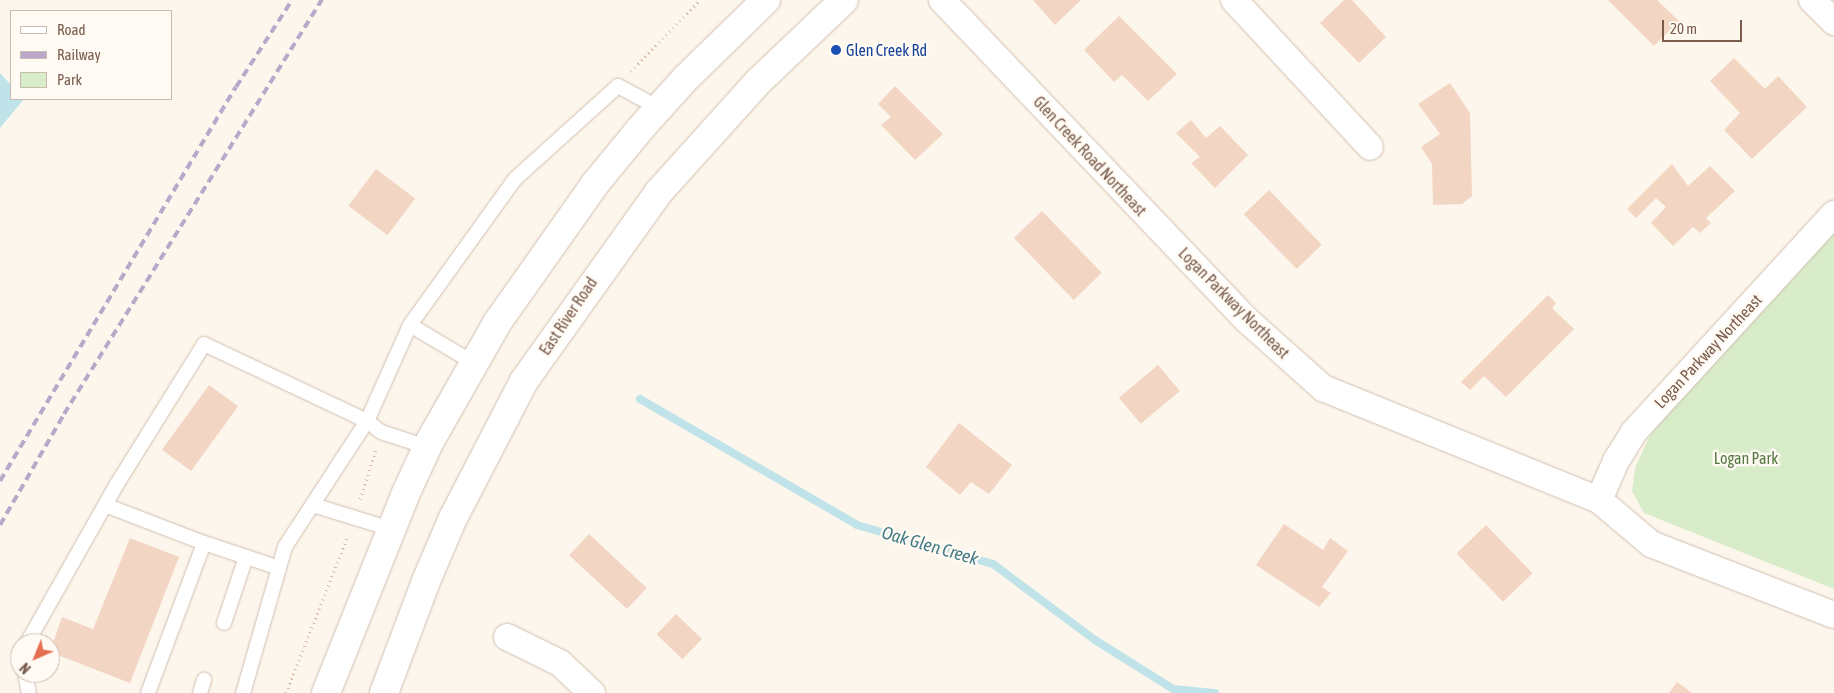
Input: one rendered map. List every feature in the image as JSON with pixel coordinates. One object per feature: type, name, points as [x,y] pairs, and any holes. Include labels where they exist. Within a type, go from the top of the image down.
[{"type":"main road","points":[[326,693],[391,529],[427,447],[474,363],[536,264],[595,184],[659,108],[766,0]]},
{"type":"main road","name":"East River Road","points":[[384,693],[426,581],[454,518],[524,381],[658,193],[759,81],[844,0]]},
{"type":"street","name":"Glen Creek Road Northeast","points":[[942,0],[1238,313]]},
{"type":"street","name":"Logan Parkway Northeast","points":[[942,0],[1248,321],[1324,388],[1599,500],[1651,544],[1834,614]]},
{"type":"street","points":[[1234,0],[1370,147]]},
{"type":"street","points":[[1812,0],[1834,22]]},
{"type":"street","name":"Logan Parkway Northeast","points":[[1599,500],[1616,461],[1634,432],[1834,214]]},
{"type":"street","points":[[507,637],[560,663],[592,693]]},
{"type":"lane","points":[[243,693],[285,547],[367,421],[410,325],[515,179],[618,86],[659,108]]},
{"type":"lane","points":[[410,325],[474,363]]},
{"type":"lane","points":[[33,633],[104,505],[204,344],[367,421],[381,432],[427,447]]},
{"type":"lane","points":[[104,505],[279,568]]},
{"type":"lane","points":[[312,505],[391,529]]},
{"type":"lane","points":[[148,693],[204,542]]},
{"type":"lane","points":[[224,623],[246,557]]},
{"type":"green space","name":"Logan Park","points":[[1834,231],[1834,589],[1644,513],[1632,491],[1635,468],[1653,429]]},
{"type":"water","points":[[0,73],[10,84],[10,100],[23,100],[0,128]]},
{"type":"building","points":[[1033,0],[1081,0],[1055,25]]},
{"type":"building","points":[[1344,0],[1352,0],[1386,37],[1359,63],[1320,23]]},
{"type":"building","points":[[1608,0],[1657,0],[1679,21],[1654,46]]},
{"type":"building","points":[[1119,16],[1177,74],[1148,101],[1122,75],[1114,82],[1084,50]]},
{"type":"building","points":[[1734,58],[1765,89],[1778,76],[1807,107],[1752,159],[1724,130],[1740,113],[1710,81]]},
{"type":"building","points":[[1450,83],[1470,113],[1472,196],[1462,204],[1433,205],[1432,164],[1421,147],[1440,134],[1418,104]]},
{"type":"building","points":[[895,86],[943,134],[915,160],[881,125],[891,117],[878,104]]},
{"type":"building","points":[[1191,120],[1206,138],[1220,126],[1248,155],[1215,188],[1191,163],[1200,157],[1176,133]]},
{"type":"building","points":[[1672,164],[1688,186],[1710,166],[1735,191],[1706,218],[1711,223],[1700,233],[1693,227],[1673,246],[1651,223],[1666,207],[1656,198],[1636,218],[1627,209]]},
{"type":"building","points":[[376,169],[415,198],[387,235],[348,206]]},
{"type":"building","points":[[1269,190],[1322,245],[1297,269],[1244,214]]},
{"type":"building","points":[[1042,211],[1102,273],[1074,300],[1014,238]]},
{"type":"building","points":[[1548,295],[1556,303],[1552,308],[1574,329],[1506,397],[1484,376],[1470,390],[1461,382]]},
{"type":"building","points":[[1158,365],[1180,391],[1141,424],[1119,398]]},
{"type":"building","points":[[209,385],[238,406],[191,471],[162,450]]},
{"type":"building","points":[[959,423],[1012,465],[989,494],[971,482],[960,495],[926,467]]},
{"type":"building","points":[[1284,524],[1323,550],[1330,538],[1348,551],[1322,587],[1331,593],[1319,607],[1256,565]]},
{"type":"building","points":[[1486,525],[1533,573],[1503,602],[1457,553]]},
{"type":"building","points":[[589,534],[647,588],[627,609],[569,555]]},
{"type":"building","points":[[130,538],[179,557],[130,683],[60,656],[60,633],[57,633],[62,617],[93,629]]},
{"type":"building","points":[[676,614],[702,639],[682,659],[657,634]]},
{"type":"building","points":[[1677,682],[1692,693],[1669,693]]},
{"type":"waterway","name":"Oak Glen Creek","points":[[640,399],[857,525],[993,564],[1095,640],[1173,689],[1215,693]]},
{"type":"railway","points":[[0,481],[236,87],[292,0]]},
{"type":"railway","points":[[0,525],[64,414],[322,0]]},
{"type":"place","name":"Glen Creek Rd","points":[[836,50]]}]
